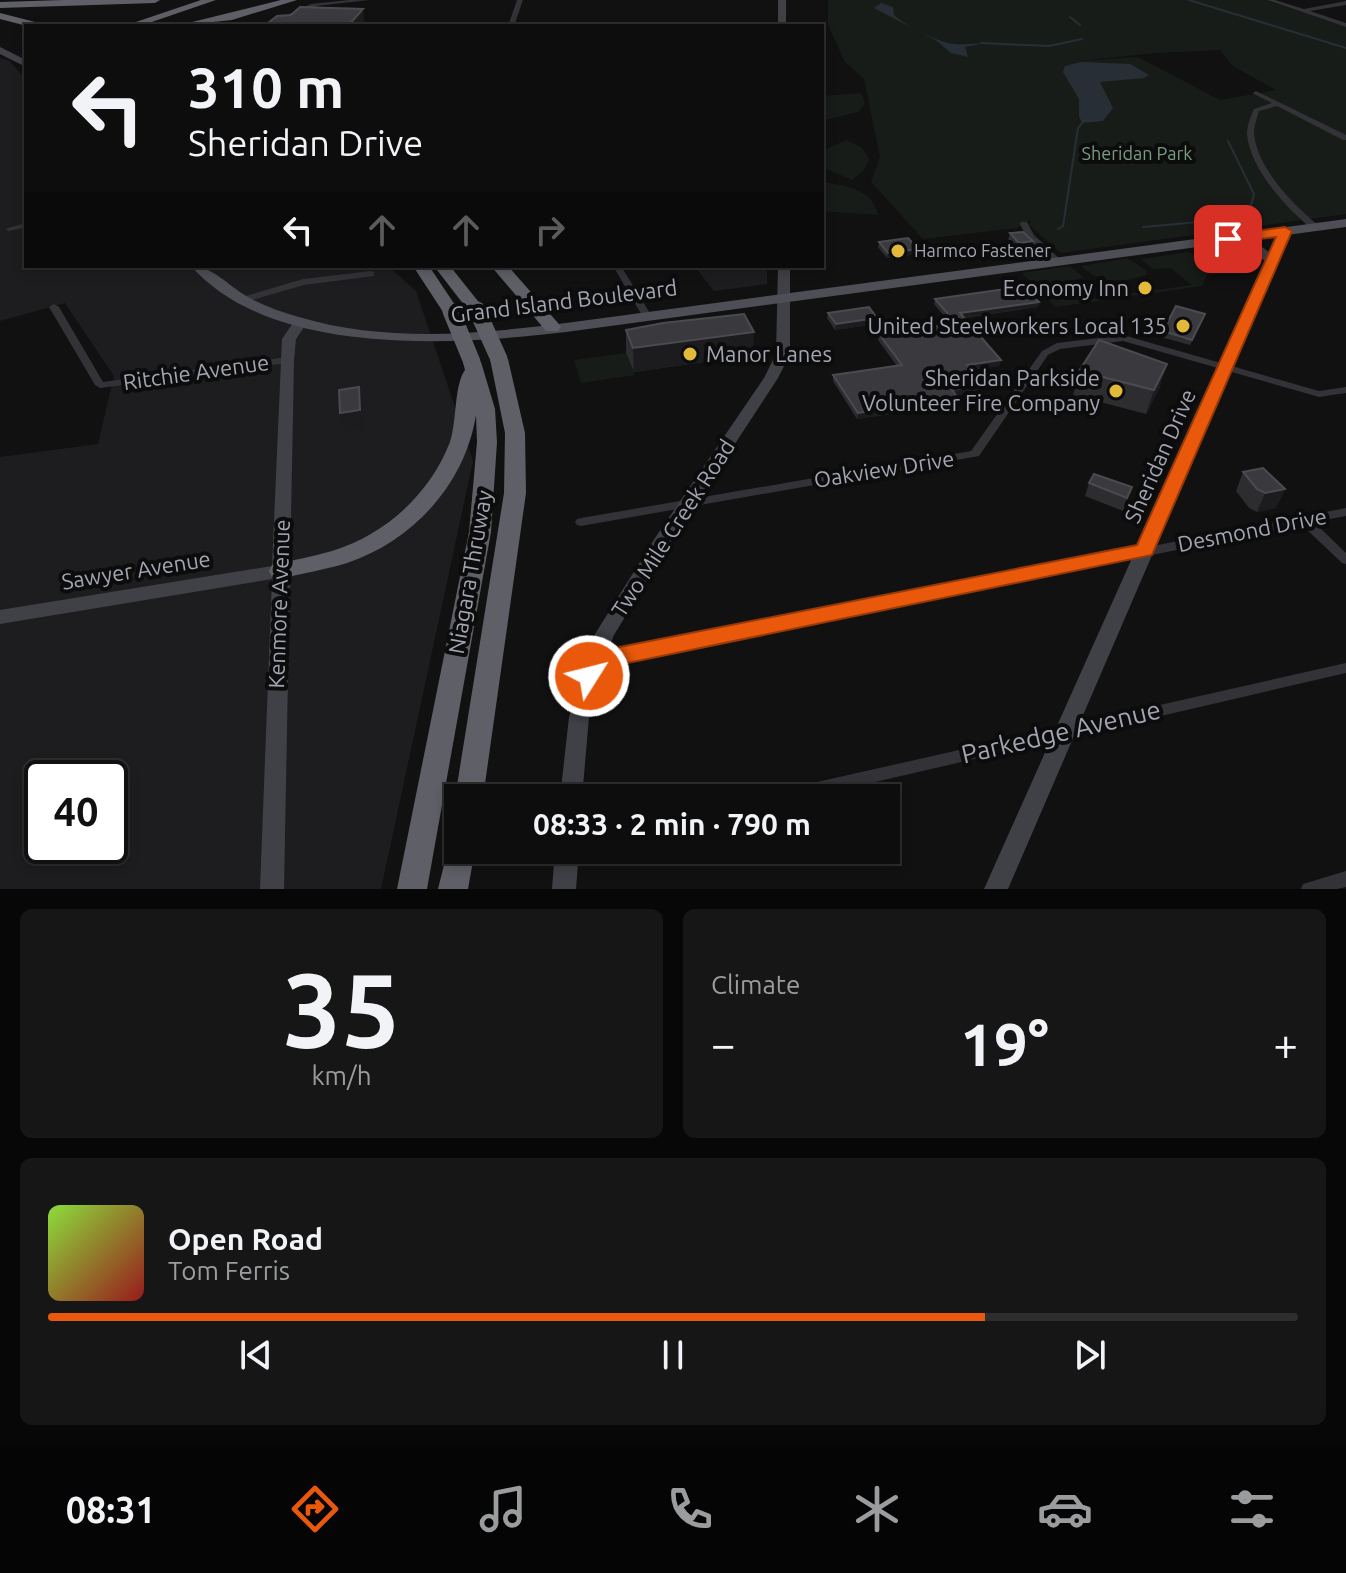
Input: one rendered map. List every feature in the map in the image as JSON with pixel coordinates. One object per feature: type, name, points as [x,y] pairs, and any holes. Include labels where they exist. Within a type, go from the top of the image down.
[{"type":"highway","points":[[0,5],[155,0]]},
{"type":"highway","points":[[135,24],[211,0]]},
{"type":"highway","points":[[192,24],[294,0]]},
{"type":"highway","points":[[247,24],[294,0]]},
{"type":"highway","points":[[2,24],[24,25]]},
{"type":"highway","points":[[2,24],[24,30]]},
{"type":"highway","name":"Niagara Thruway","points":[[412,889],[482,519],[486,479],[485,409],[472,362],[451,311],[422,268]]},
{"type":"highway","name":"Niagara Thruway","points":[[444,268],[477,310],[499,359],[515,433],[515,493],[471,784]]},
{"type":"highway","points":[[455,268],[467,285],[477,310]]},
{"type":"highway","points":[[501,268],[552,327]]},
{"type":"highway","points":[[280,571],[340,557],[378,540],[400,526],[424,502],[443,476],[460,441],[472,362]]},
{"type":"highway","points":[[453,889],[457,864]]},
{"type":"main road","points":[[782,0],[782,24]]},
{"type":"main road","points":[[0,50],[24,63]]},
{"type":"main road","points":[[1285,231],[1346,223]]},
{"type":"main road","name":"Grand Island Boulevard","points":[[200,268],[242,300],[300,323],[377,334],[434,337],[552,327],[1285,231]]},
{"type":"main road","name":"Sheridan Drive","points":[[996,889],[1285,231]]},
{"type":"main road","points":[[1228,239],[1259,249],[1273,261]]},
{"type":"main road","name":"Two Mile Creek Road","points":[[572,784],[579,717],[594,661],[620,607],[783,354],[784,268]]},
{"type":"main road","name":"Kenmore Avenue","points":[[272,889],[287,360],[289,339],[300,323]]},
{"type":"main road","name":"Sawyer Avenue","points":[[0,617],[280,571]]},
{"type":"main road","points":[[564,889],[566,864]]},
{"type":"street","points":[[313,5],[315,10],[310,16],[296,19],[285,17],[313,5],[366,0]]},
{"type":"street","points":[[512,24],[520,0]]},
{"type":"street","points":[[1270,0],[1345,24]]},
{"type":"street","points":[[1303,11],[1346,3]]},
{"type":"street","points":[[1256,93],[1346,138]]},
{"type":"street","points":[[1277,104],[1256,110],[1250,131],[1252,141],[1280,193],[1293,210],[1315,227]]},
{"type":"street","points":[[1024,224],[1030,236],[1058,262]]},
{"type":"street","points":[[9,229],[24,225]]},
{"type":"street","points":[[618,268],[646,315]]},
{"type":"street","points":[[242,300],[303,282],[371,274]]},
{"type":"street","name":"Ritchie Avenue","points":[[54,307],[100,385],[287,360]]},
{"type":"street","name":"Oakview Drive","points":[[581,522],[975,454],[1045,353],[1057,346],[1123,338],[1319,394],[1346,390]]},
{"type":"street","name":"Desmond Drive","points":[[594,661],[1346,512]]},
{"type":"street","points":[[1305,521],[1346,560]]},
{"type":"street","name":"Parkedge Avenue","points":[[836,784],[1346,668]]},
{"type":"street","points":[[1309,889],[1346,879]]},
{"type":"shaded area","points":[[881,3],[893,7],[894,15],[914,29],[874,8]]},
{"type":"shaded area","points":[[915,29],[947,43],[981,44],[965,47],[968,57],[951,53]]},
{"type":"shaded area","points":[[0,58],[10,61],[24,78],[24,268],[390,268],[416,291],[473,461],[381,889],[0,889],[0,457],[98,444],[114,376],[65,303],[0,321]]},
{"type":"shaded area","points":[[1081,62],[1130,64],[1149,75],[1100,82],[1113,108],[1103,121],[1082,123],[1079,99],[1063,72],[1065,66]]},
{"type":"shaded area","points":[[696,268],[767,268],[767,284],[714,291]]},
{"type":"green space","name":"Sheridan Park","points":[[828,0],[1265,0],[1346,27],[1346,214],[1061,253],[1029,225],[1030,220],[1017,228],[923,239],[871,182],[880,157],[864,79],[845,62],[828,25]],"holes":[[[1220,50],[1233,66],[1276,90],[1220,100],[1138,57],[1079,61]]]},
{"type":"green space","points":[[861,93],[865,103],[858,112],[824,120],[824,96]]},
{"type":"green space","points":[[847,140],[862,148],[869,159],[864,170],[852,180],[824,168],[824,150]]},
{"type":"green space","points":[[824,182],[864,194],[875,206],[878,215],[824,211]]},
{"type":"green space","points":[[1189,252],[1211,266],[1202,286],[1056,307],[1022,273],[1070,266],[1084,278],[1069,281],[1072,290],[1082,300],[1192,285],[1171,268],[1153,269],[1141,259]]},
{"type":"green space","points":[[1127,258],[1146,270],[1146,275],[1112,281],[1096,277],[1081,266]]},
{"type":"green space","points":[[626,353],[635,375],[581,383],[574,360]]},
{"type":"building","points":[[300,7],[363,9],[350,24],[267,24],[277,16],[291,15]]},
{"type":"building","points":[[1023,232],[1033,241],[1019,243],[1010,233]]},
{"type":"building","points":[[908,238],[918,249],[888,253],[879,242]]},
{"type":"building","points":[[1012,288],[1016,292],[1028,290],[1039,302],[960,313],[1001,360],[967,365],[983,385],[952,390],[958,398],[858,413],[833,375],[902,365],[879,334],[956,323],[935,299]]},
{"type":"building","name":"United Steelworkers Local 135","points":[[1176,306],[1205,314],[1192,340],[1163,331]]},
{"type":"building","points":[[869,307],[877,318],[836,324],[828,313]]},
{"type":"building","points":[[744,314],[754,332],[633,348],[626,330],[663,323]]},
{"type":"building","points":[[1099,340],[1167,364],[1154,390],[1079,371]]},
{"type":"building","points":[[359,387],[360,410],[340,413],[339,390]]},
{"type":"building","points":[[1263,468],[1285,489],[1265,493],[1257,489],[1243,472]]},
{"type":"building","points":[[1094,474],[1132,487],[1127,498],[1089,483]]},
{"type":"waterway","points":[[1189,0],[1346,48]]},
{"type":"waterway","points":[[1070,17],[1080,25]]},
{"type":"waterway","points":[[981,43],[1049,46],[1082,39]]},
{"type":"waterway","points":[[1058,229],[1063,226],[1078,128],[1082,123]]},
{"type":"waterway","points":[[1143,227],[1221,220],[1250,209],[1254,194],[1228,141]]},
{"type":"place","name":"Harmco Fastener","points":[[898,251]]},
{"type":"place","name":"Economy Inn","points":[[1145,288]]},
{"type":"place","name":"United Steelworkers Local 135","points":[[1183,326]]},
{"type":"place","name":"Manor Lanes","points":[[690,354]]},
{"type":"place","name":"Sheridan Parkside Volunteer Fire Company","points":[[1116,391]]},
{"type":"route","points":[[589,676],[594,661],[1145,550],[1285,231],[1228,239]]}]
